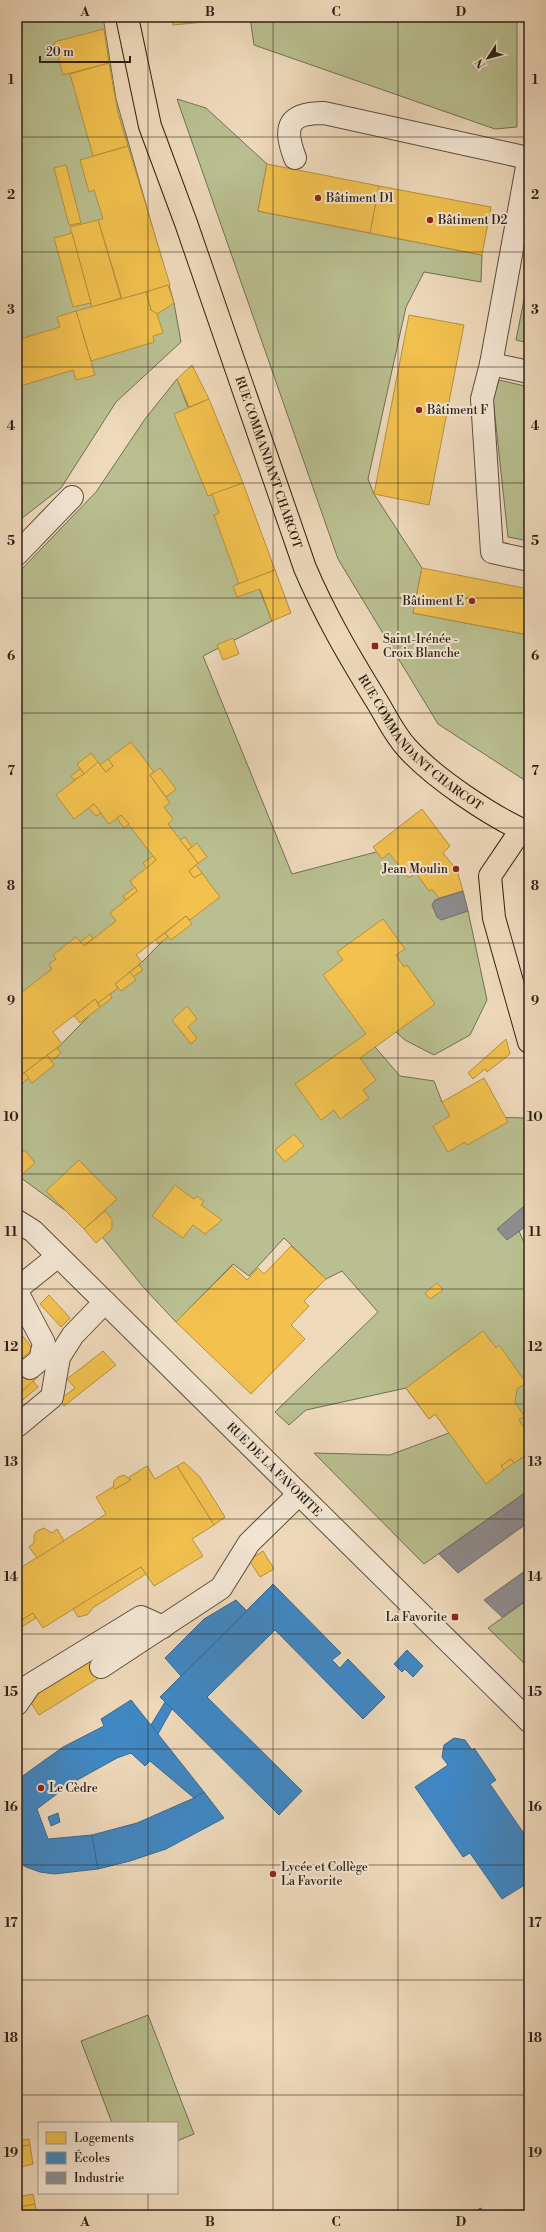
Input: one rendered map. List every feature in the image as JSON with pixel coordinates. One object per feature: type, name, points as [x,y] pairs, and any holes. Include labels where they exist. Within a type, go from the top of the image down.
[{"type":"main road","name":"RUE COMMANDANT CHARCOT","points":[[127,17],[150,126],[186,222],[305,568],[323,610],[350,659],[408,749],[432,772],[459,792],[526,829]]},
{"type":"main road","points":[[526,829],[490,876],[494,918],[529,1042]]},
{"type":"street","points":[[295,158],[289,143],[288,131],[292,121],[305,113],[324,112],[529,157],[492,364],[482,399],[492,552],[529,560]]},
{"type":"street","points":[[492,364],[529,372]]},
{"type":"street","points":[[17,554],[72,497]]},
{"type":"street","name":"RUE DE LA FAVORITE","points":[[17,1221],[33,1232],[58,1256],[529,1722]]},
{"type":"street","points":[[30,1368],[40,1360],[44,1343],[17,1290],[58,1256]]},
{"type":"street","points":[[17,1426],[52,1397],[58,1357],[73,1335],[105,1302]]},
{"type":"street","points":[[101,1667],[221,1588],[249,1543],[299,1494]]},
{"type":"street","points":[[17,1704],[30,1685],[141,1617],[163,1627]]},
{"type":"green space","points":[[17,17],[103,17],[116,99],[174,303],[181,342],[116,402],[61,488],[17,522]]},
{"type":"green space","points":[[250,17],[517,17],[517,127],[495,129],[254,45]]},
{"type":"green space","points":[[177,99],[206,108],[267,164],[258,211],[482,255],[481,282],[424,272],[406,307],[368,479],[374,494],[422,568],[413,613],[529,635],[529,783],[438,724],[338,559]]},
{"type":"green space","points":[[529,274],[529,343],[516,340]]},
{"type":"green space","points":[[177,379],[272,621],[203,656],[292,874],[399,846],[448,879],[468,911],[487,1000],[470,1035],[434,1055],[405,1040],[381,1019],[375,1047],[400,1076],[434,1081],[442,1102],[485,1117],[526,1118],[529,1126],[529,1224],[519,1231],[529,1254],[529,1490],[424,1564],[314,1453],[390,1455],[449,1433],[435,1414],[429,1419],[406,1388],[306,1410],[289,1425],[275,1412],[378,1312],[342,1271],[326,1279],[284,1238],[249,1276],[233,1264],[176,1322],[145,1289],[103,1238],[17,1175],[17,1089],[206,897],[17,1002],[17,574],[96,492],[145,419]]},
{"type":"green space","points":[[499,380],[529,387],[529,541],[508,537],[493,398]]},
{"type":"green space","points":[[529,1599],[529,1668],[488,1628]]},
{"type":"green space","points":[[148,2015],[194,2134],[178,2141],[178,2122],[112,2122],[81,2041]]},
{"type":"building: Logements","points":[[172,17],[214,17],[215,21],[173,25]]},
{"type":"building: Logements","points":[[104,29],[109,63],[63,75],[54,42]]},
{"type":"building: Logements","points":[[109,63],[118,113],[128,146],[93,156],[70,74]]},
{"type":"building: Logements","points":[[128,146],[170,285],[122,299],[98,220],[103,219],[94,190],[89,192],[80,160]]},
{"type":"building: Logements","name":"Bâtiment D1","points":[[267,164],[379,186],[370,233],[258,211]]},
{"type":"building: Logements","points":[[66,165],[81,223],[69,225],[54,168]]},
{"type":"building: Logements","name":"Bâtiment D2","points":[[379,186],[491,207],[482,255],[370,233]]},
{"type":"building: Logements","points":[[98,220],[121,298],[92,307],[70,227]]},
{"type":"building: Logements","points":[[72,233],[91,303],[73,307],[54,238]]},
{"type":"building: Logements","points":[[168,285],[174,303],[157,314],[151,310],[146,292]]},
{"type":"building: Logements","points":[[146,292],[151,310],[157,314],[163,333],[153,336],[154,342],[91,361],[76,311]]},
{"type":"building: Logements","points":[[76,311],[95,375],[76,380],[73,370],[17,387],[17,340],[60,327],[57,317]]},
{"type":"building: Logements","name":"Bâtiment F","points":[[409,315],[464,325],[429,505],[374,494]]},
{"type":"building: Logements","points":[[192,365],[209,399],[189,407],[177,379]]},
{"type":"building: Logements","points":[[209,399],[243,483],[208,496],[174,414]]},
{"type":"building: Logements","points":[[243,483],[275,570],[239,584],[214,515],[219,513],[212,494]]},
{"type":"building: Logements","name":"Bâtiment E","points":[[422,568],[529,589],[529,635],[413,613]]},
{"type":"building: Logements","points":[[275,570],[291,613],[272,621],[260,589],[237,597],[233,586]]},
{"type":"building: Logements","points":[[233,638],[239,654],[223,660],[217,645]]},
{"type":"building: Logements","points":[[131,742],[154,772],[150,775],[170,803],[164,807],[173,819],[168,824],[198,863],[189,871],[194,878],[202,873],[220,897],[190,920],[186,916],[136,955],[142,962],[115,984],[118,988],[98,1003],[95,999],[53,1032],[62,1044],[17,1078],[17,1000],[19,999],[17,996],[52,969],[49,964],[56,959],[53,955],[76,937],[84,946],[116,921],[110,913],[137,891],[130,881],[156,860],[121,815],[109,824],[94,804],[74,819],[56,795],[98,762],[106,772],[113,766],[108,759]]},
{"type":"building: Logements","points":[[91,753],[98,762],[84,774],[77,764]]},
{"type":"building: Logements","points":[[108,759],[113,766],[106,772],[100,765]]},
{"type":"building: Logements","points":[[160,768],[176,789],[166,797],[150,775]]},
{"type":"building: Logements","points":[[80,769],[84,774],[74,780],[71,776]]},
{"type":"building: Logements","points":[[94,804],[101,813],[96,816],[89,808]]},
{"type":"building: Logements","points":[[422,809],[450,846],[443,853],[457,870],[463,891],[439,898],[432,889],[429,891],[416,873],[409,878],[389,853],[382,859],[373,847]]},
{"type":"building: Logements","points":[[121,815],[129,824],[124,828],[117,818]]},
{"type":"building: Logements","points":[[185,837],[192,847],[188,850],[180,840]]},
{"type":"building: Logements","points":[[197,843],[207,857],[198,863],[188,850]]},
{"type":"building: Logements","points":[[153,856],[156,860],[147,868],[143,863]]},
{"type":"building: Logements","points":[[196,865],[202,873],[194,878],[189,871]]},
{"type":"building: Logements","points":[[135,887],[137,891],[126,900],[123,896]]},
{"type":"building: Logements","points":[[186,916],[192,924],[171,940],[165,933]]},
{"type":"building: Logements","points":[[383,919],[405,949],[396,955],[404,967],[407,965],[435,1004],[360,1058],[376,1080],[363,1090],[369,1098],[340,1119],[334,1110],[321,1120],[295,1084],[366,1034],[323,975],[343,960],[337,952]]},
{"type":"building: Logements","points":[[165,933],[168,937],[158,944],[156,940]]},
{"type":"building: Logements","points":[[90,934],[93,938],[84,946],[80,942]]},
{"type":"building: Logements","points":[[139,965],[143,970],[133,977],[130,972]]},
{"type":"building: Logements","points":[[130,972],[136,980],[121,991],[115,984]]},
{"type":"building: Logements","points":[[110,994],[112,998],[100,1007],[98,1003]]},
{"type":"building: Logements","points":[[95,999],[100,1007],[80,1023],[74,1016]]},
{"type":"building: Logements","points":[[187,1006],[197,1019],[188,1027],[197,1038],[191,1044],[172,1020]]},
{"type":"building: Logements","points":[[506,1039],[510,1054],[487,1072],[485,1069],[473,1079],[468,1073]]},
{"type":"building: Logements","points":[[57,1048],[61,1053],[51,1061],[47,1055]]},
{"type":"building: Logements","points":[[47,1055],[54,1065],[32,1083],[24,1073]]},
{"type":"building: Logements","points":[[24,1073],[29,1078],[20,1085],[17,1078]]},
{"type":"building: Logements","points":[[484,1078],[508,1122],[467,1145],[465,1142],[448,1152],[433,1126],[450,1116],[442,1102]]},
{"type":"building: Logements","points":[[294,1134],[304,1146],[285,1162],[275,1150]]},
{"type":"building: Logements","points":[[25,1150],[35,1163],[19,1177],[17,1175],[17,1157]]},
{"type":"building: Logements","points":[[79,1160],[117,1199],[84,1229],[46,1191]]},
{"type":"building: Logements","points":[[175,1185],[194,1199],[197,1196],[204,1201],[201,1205],[222,1220],[205,1234],[193,1225],[183,1238],[152,1216]]},
{"type":"building: Logements","points":[[105,1211],[112,1219],[112,1229],[96,1243],[84,1229]]},
{"type":"building: Logements","points":[[291,1246],[326,1279],[304,1301],[309,1306],[291,1325],[305,1339],[251,1394],[176,1322],[232,1266],[247,1280],[258,1268],[264,1274]]},
{"type":"building: Logements","points":[[437,1283],[443,1290],[430,1299],[425,1293]]},
{"type":"building: Logements","points":[[49,1295],[70,1318],[61,1327],[40,1304]]},
{"type":"building: Logements","points":[[17,1329],[33,1349],[22,1358],[38,1377],[17,1396]]},
{"type":"building: Logements","points":[[483,1331],[496,1348],[499,1345],[526,1383],[517,1389],[515,1402],[524,1416],[519,1420],[529,1435],[529,1453],[514,1463],[511,1459],[501,1466],[504,1470],[486,1484],[435,1414],[429,1419],[406,1388]]},
{"type":"building: Logements","points":[[103,1351],[116,1365],[64,1406],[59,1400],[75,1388],[67,1379]]},
{"type":"building: Logements","points":[[33,1381],[38,1387],[17,1405],[17,1396]]},
{"type":"building: Logements","points":[[511,1459],[514,1463],[504,1470],[501,1466]]},
{"type":"building: Logements","points":[[184,1462],[200,1477],[225,1517],[214,1525],[177,1466]]},
{"type":"building: Logements","points":[[147,1466],[155,1479],[177,1466],[214,1525],[192,1539],[203,1556],[154,1586],[141,1567],[43,1628],[33,1613],[17,1623],[17,1570],[106,1514],[96,1497],[113,1487],[115,1489],[131,1480],[129,1477]]},
{"type":"building: Logements","points":[[124,1475],[131,1480],[115,1489],[113,1487],[114,1481],[118,1477]]},
{"type":"building: Logements","points":[[44,1528],[52,1533],[57,1529],[64,1541],[37,1558],[29,1547],[34,1543],[34,1535],[37,1531]]},
{"type":"building: Logements","points":[[263,1551],[274,1569],[260,1577],[249,1560]]},
{"type":"building: Logements","points":[[141,1567],[146,1574],[94,1607],[87,1615],[78,1617],[73,1609]]},
{"type":"building: Logements","points":[[33,1613],[36,1618],[17,1630],[17,1623]]},
{"type":"building: Logements","points":[[95,1657],[105,1674],[39,1715],[28,1698]]},
{"type":"building: Logements","points":[[29,2139],[30,2145],[17,2147],[17,2141]]},
{"type":"building: Logements","points":[[30,2145],[33,2164],[17,2168],[17,2147]]},
{"type":"building: Logements","points":[[33,2194],[35,2204],[19,2207],[17,2197]]},
{"type":"building: Logements","points":[[17,2198],[19,2207],[35,2204],[37,2215],[17,2215]]},
{"type":"building: Écoles","points":[[273,1584],[341,1653],[332,1660],[340,1668],[348,1659],[385,1697],[363,1719],[275,1630],[207,1697],[302,1791],[279,1815],[160,1697]]},
{"type":"building: Écoles","points":[[236,1600],[247,1611],[181,1676],[165,1658],[204,1619]]},
{"type":"building: Écoles","points":[[407,1650],[423,1666],[413,1677],[405,1669],[402,1672],[394,1664]]},
{"type":"building: Écoles","name":"Le Cèdre","points":[[131,1700],[204,1792],[194,1798],[150,1761],[145,1766],[131,1753],[117,1758],[70,1784],[37,1809],[48,1839],[92,1835],[98,1869],[54,1874],[40,1872],[26,1867],[17,1861],[17,1780],[63,1747],[104,1726],[101,1719]]},
{"type":"building: Écoles","points":[[165,1702],[172,1709],[158,1734],[151,1725]]},
{"type":"building: Écoles","points":[[454,1738],[465,1740],[472,1750],[474,1748],[496,1780],[490,1784],[529,1841],[529,1889],[526,1884],[502,1899],[470,1853],[463,1857],[415,1787],[448,1765],[442,1757],[444,1745]]},
{"type":"building: Écoles","points":[[204,1792],[224,1818],[166,1849],[130,1861],[98,1869],[92,1835],[137,1823],[194,1798]]},
{"type":"building: Écoles","points":[[58,1813],[60,1822],[51,1826],[48,1817]]},
{"type":"building: Écoles","points":[[481,2208],[484,2215],[466,2215]]},
{"type":"building: Industrie","points":[[463,891],[468,911],[441,920],[437,917],[432,905],[435,900]]},
{"type":"building: Industrie","points":[[529,1202],[529,1224],[507,1240],[497,1229]]},
{"type":"building: Industrie","points":[[529,1490],[529,1522],[458,1573],[439,1554]]},
{"type":"building: Industrie","points":[[529,1568],[529,1598],[502,1617],[484,1600]]},
{"type":"place","name":"Bâtiment D1","points":[[318,198]]},
{"type":"place","name":"Bâtiment D2","points":[[430,220]]},
{"type":"place","name":"Bâtiment F","points":[[419,410]]},
{"type":"place","name":"Bâtiment E","points":[[472,601]]},
{"type":"place","name":"Saint-Irénée - Croix Blanche","points":[[375,646]]},
{"type":"place","name":"Jean Moulin","points":[[456,869]]},
{"type":"place","name":"La Favorite","points":[[455,1617]]},
{"type":"place","name":"Le Cèdre","points":[[41,1788]]},
{"type":"place","name":"Lycée et Collège La Favorite","points":[[273,1874]]}]
